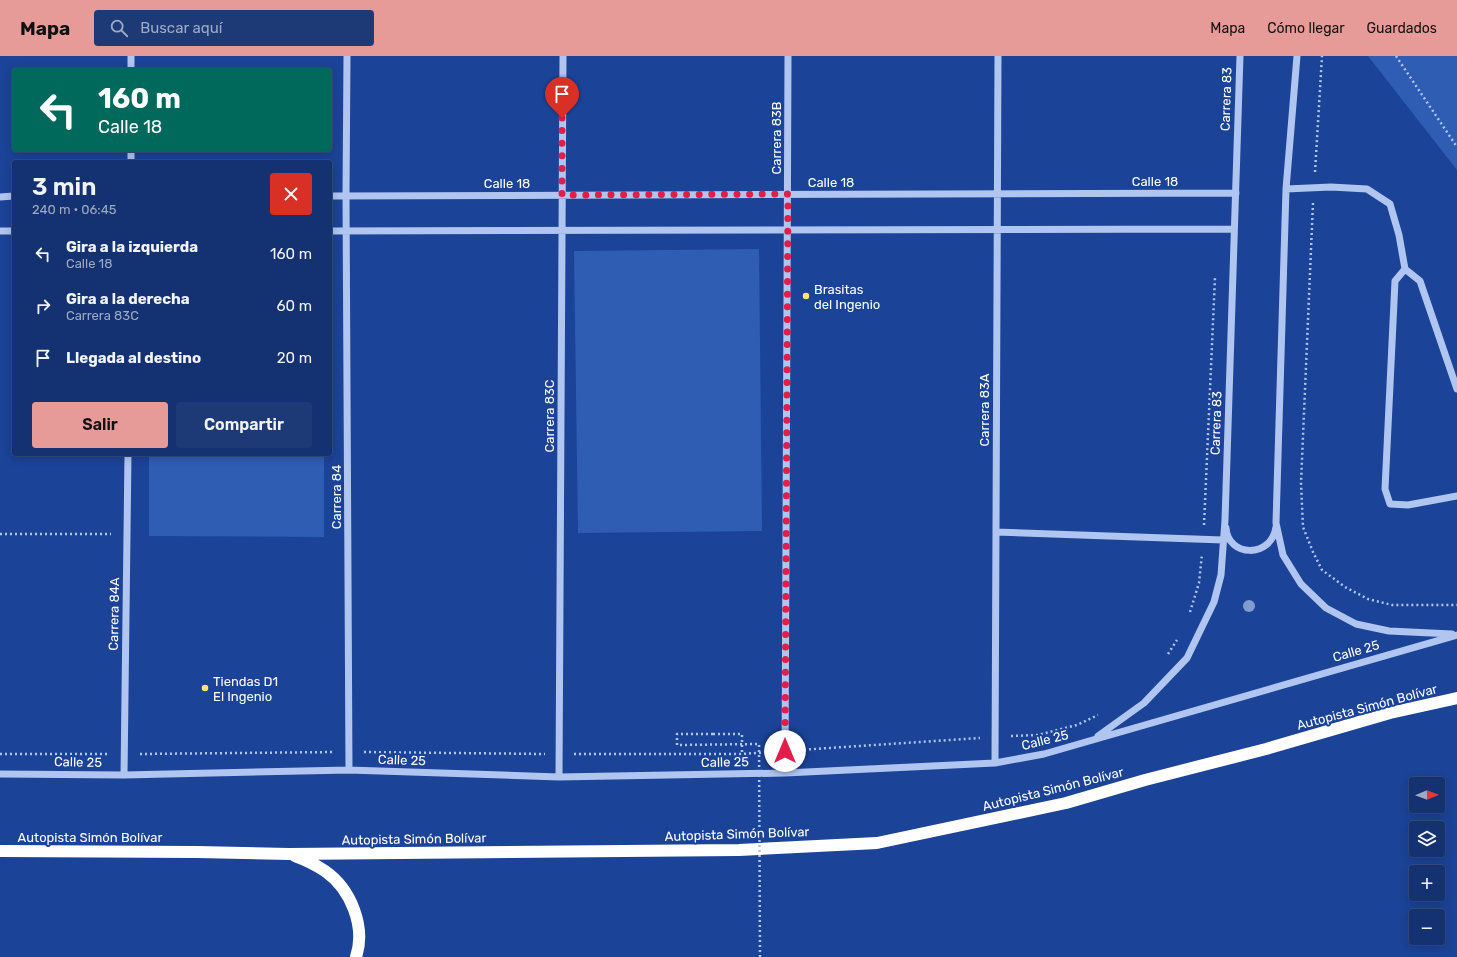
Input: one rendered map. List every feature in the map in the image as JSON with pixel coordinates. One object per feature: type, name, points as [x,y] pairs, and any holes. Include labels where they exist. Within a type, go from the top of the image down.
[{"type":"highway","name":"Autopista Simón Bolívar","points":[[0,851],[289,854],[739,850],[877,843],[1066,803],[1145,780],[1266,749],[1390,713],[1457,698]]},
{"type":"highway","points":[[289,854],[308,861],[327,872],[345,891],[356,916],[359,928],[359,940],[356,957]]},
{"type":"street","points":[[131,56],[131,68]]},
{"type":"street","name":"Carrera 84","points":[[347,56],[346,231],[349,770]]},
{"type":"street","name":"Carrera 83C","points":[[559,776],[563,56]]},
{"type":"street","name":"Carrera 83B","points":[[785,773],[788,56]]},
{"type":"street","name":"Carrera 83A","points":[[995,764],[998,56]]},
{"type":"street","name":"Carrera 83","points":[[1093,739],[1144,703],[1187,658],[1214,602],[1221,575],[1226,520],[1240,56]]},
{"type":"street","points":[[1226,520],[1226,533],[1233,544],[1243,550],[1256,551],[1267,545],[1274,535],[1276,523],[1286,189],[1297,56]]},
{"type":"street","points":[[1286,189],[1331,187],[1367,189],[1390,204],[1399,235],[1405,269],[1420,281],[1457,389]]},
{"type":"street","name":"Calle 18","points":[[332,196],[1236,193]]},
{"type":"street","points":[[0,196],[12,196]]},
{"type":"street","points":[[332,231],[1234,229]]},
{"type":"street","points":[[0,231],[12,231]]},
{"type":"street","points":[[1405,269],[1395,280],[1385,489],[1390,504],[1408,505],[1457,496]]},
{"type":"street","name":"Carrera 84A","points":[[124,775],[128,456]]},
{"type":"street","points":[[1276,523],[1282,555],[1301,584],[1326,608],[1356,624],[1389,632],[1457,635]]},
{"type":"street","points":[[996,532],[1224,540]]},
{"type":"street","name":"Calle 25","points":[[0,774],[124,775],[349,770],[559,776],[785,773],[995,764],[1044,754],[1457,635]]},
{"type":"path","points":[[1322,56],[1314,188],[1301,483],[1303,527],[1322,570],[1344,587],[1368,599],[1392,605],[1457,605]]},
{"type":"path","points":[[1396,56],[1457,147]]},
{"type":"path","points":[[1187,618],[1199,583],[1203,540],[1216,272]]},
{"type":"path","points":[[0,534],[127,534]]},
{"type":"path","points":[[1164,659],[1177,639]]},
{"type":"path","points":[[0,754],[350,752],[742,754],[1038,735],[1078,725],[1098,715]]},
{"type":"path","points":[[742,754],[742,734],[677,734],[677,745],[759,744],[760,957]]},
{"type":"shaded area","points":[[1368,56],[1457,56],[1457,170]]},
{"type":"shaded area","points":[[759,249],[762,531],[578,533],[574,251]]},
{"type":"shaded area","points":[[149,456],[324,456],[324,537],[149,536]]},
{"type":"place","name":"Brasitas del Ingenio","points":[[806,296]]},
{"type":"place","name":"Tiendas D1 El Ingenio","points":[[205,688]]},
{"type":"route","points":[[562,118],[562,195],[788,194],[785,751]]}]
